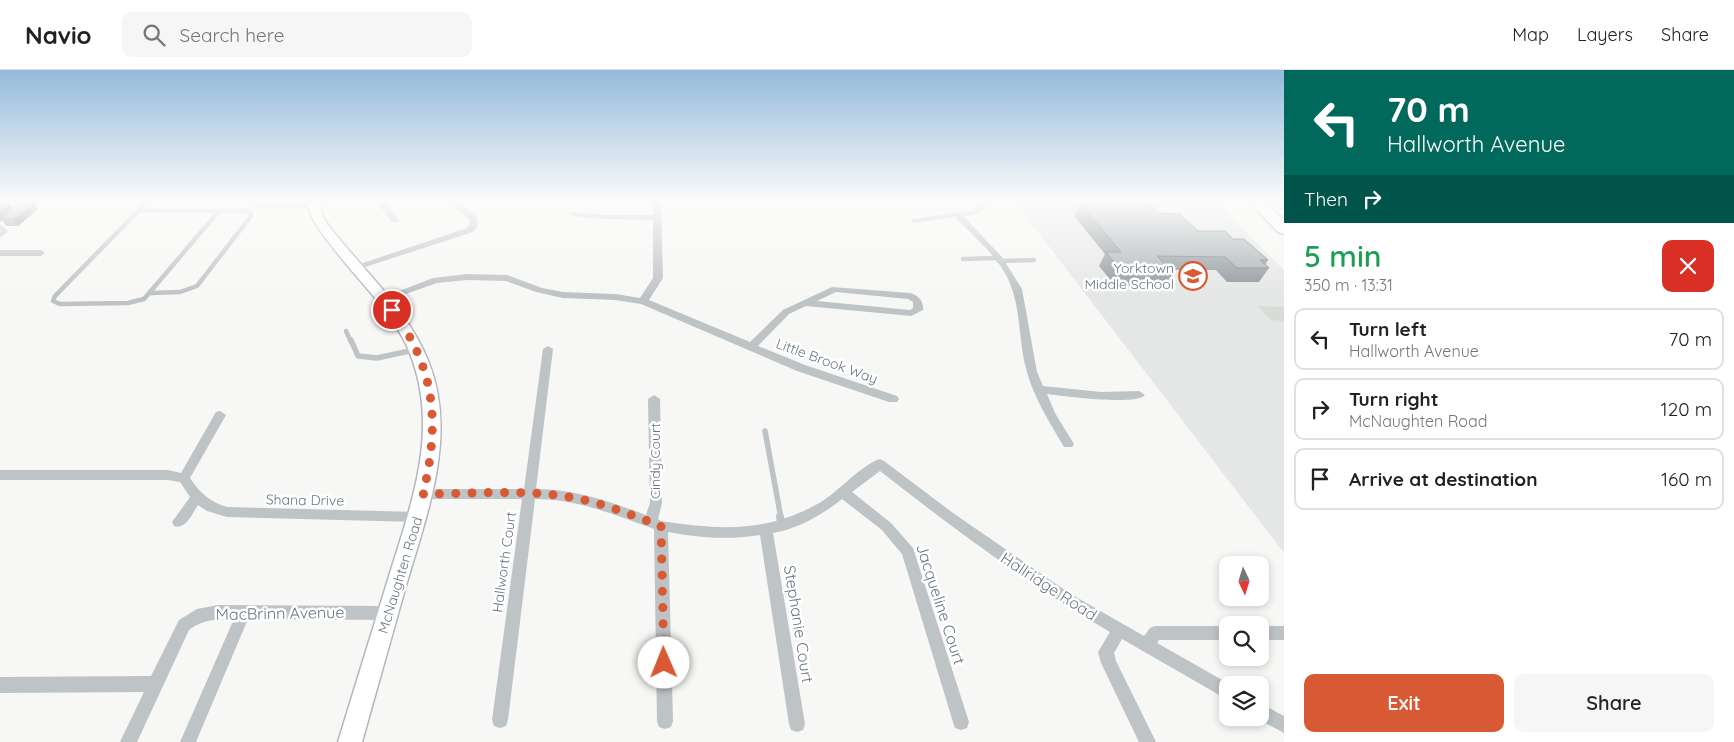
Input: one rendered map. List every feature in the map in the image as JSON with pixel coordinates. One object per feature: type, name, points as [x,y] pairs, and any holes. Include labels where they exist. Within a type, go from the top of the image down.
[{"type":"street","name":"McNaughten Road","points":[[329,233],[400,321],[416,350],[428,382],[433,411],[431,454],[423,494],[350,742]]},
{"type":"street","points":[[356,268],[460,233]]},
{"type":"street","points":[[643,302],[658,278],[657,233]]},
{"type":"street","points":[[974,233],[998,260],[1017,289],[1032,372],[1068,444]]},
{"type":"street","points":[[0,253],[41,253]]},
{"type":"street","name":"Little Brook Way","points":[[383,299],[441,279],[484,277],[507,278],[539,290],[563,295],[615,297],[643,302],[801,368],[893,399]]},
{"type":"street","name":"Little Brook Way","points":[[751,347],[786,312],[804,303],[834,289],[910,296],[918,302],[919,306],[918,310],[911,313],[804,303]]},
{"type":"street","name":"Hallworth Court","points":[[500,720],[548,349]]},
{"type":"street","points":[[1039,389],[1101,396],[1139,395]]},
{"type":"street","name":"Cindy Court","points":[[654,399],[656,524],[665,721]]},
{"type":"street","points":[[184,478],[220,415]]},
{"type":"street","name":"Hallridge Road","points":[[843,493],[880,464],[1000,554],[1064,598],[1219,687]]},
{"type":"street","points":[[0,475],[168,475],[184,478],[196,498],[180,522]]},
{"type":"street","points":[[423,494],[548,494],[580,499],[620,510],[656,524],[706,533],[736,533],[782,526],[826,505],[843,493]]},
{"type":"street","name":"Jacqueline Court","points":[[843,493],[886,525],[899,537],[908,552],[960,722]]},
{"type":"street","name":"Shana Drive","points":[[196,498],[216,509],[237,514],[417,516]]},
{"type":"street","name":"Stephanie Court","points":[[766,529],[796,724]]},
{"type":"street","name":"MacBrinn Avenue","points":[[128,742],[184,625],[198,616],[218,612],[388,613]]},
{"type":"street","points":[[188,742],[244,612]]},
{"type":"street","points":[[1119,631],[1106,652],[1108,663],[1148,742]]},
{"type":"street","points":[[1146,645],[1155,633],[1219,633]]},
{"type":"street","points":[[1269,633],[1284,633]]},
{"type":"street","points":[[0,685],[155,684]]},
{"type":"street","points":[[1269,716],[1284,725]]},
{"type":"lane","points":[[117,233],[52,301],[60,304],[128,303],[144,299],[200,233]]},
{"type":"lane","points":[[151,293],[180,292],[198,286],[238,233]]},
{"type":"lane","points":[[963,259],[1034,260]]},
{"type":"lane","points":[[346,331],[358,356],[377,358],[416,350]]},
{"type":"lane","points":[[766,431],[782,526]]},
{"type":"shaded area","points":[[1039,233],[1247,233],[1284,270],[1284,553]]},
{"type":"shaded area","points":[[1258,306],[1284,307],[1284,321],[1271,320]]},
{"type":"building","points":[[1105,233],[1227,233],[1233,239],[1244,239],[1268,260],[1260,260],[1269,268],[1237,268],[1225,257],[1157,256],[1173,273],[1136,273],[1133,270],[1120,270],[1106,252],[1121,252]]},
{"type":"place","name":"Yorktown Middle School","points":[[1193,276]]},
{"type":"route","points":[[392,310],[420,358],[432,400],[434,432],[423,494],[548,494],[571,497],[620,510],[661,526],[664,663]]}]
